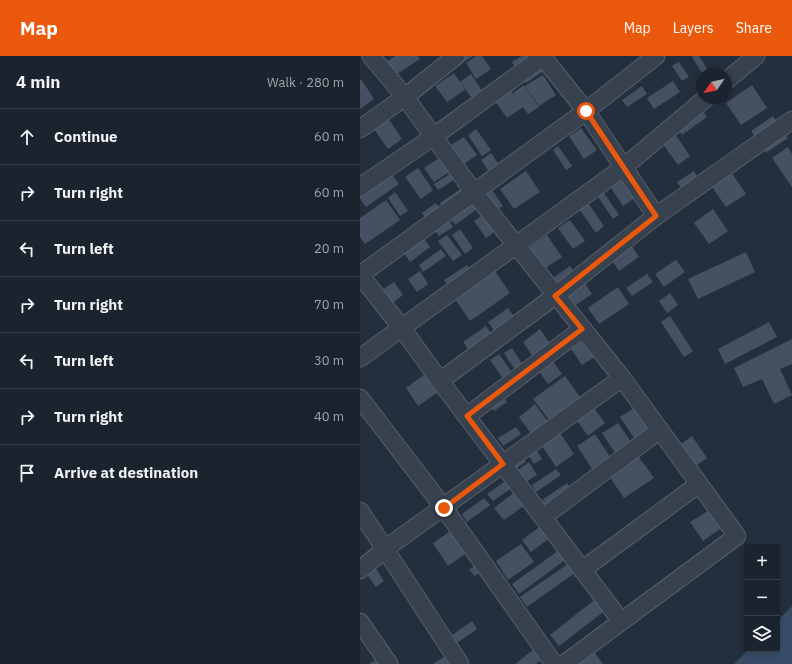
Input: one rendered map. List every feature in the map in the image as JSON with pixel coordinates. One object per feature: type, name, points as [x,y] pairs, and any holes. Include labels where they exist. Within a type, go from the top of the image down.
[{"type":"street","points":[[360,128],[405,97],[456,56]]},
{"type":"street","points":[[360,187],[433,137],[543,56],[586,111],[656,216]]},
{"type":"street","points":[[621,621],[401,327],[360,275],[473,191],[586,111],[656,56]]},
{"type":"street","points":[[732,77],[756,56]]},
{"type":"street","points":[[368,60],[405,97],[473,191],[555,296],[622,378],[737,536],[564,664]]},
{"type":"street","points":[[360,358],[624,167],[699,104]]},
{"type":"street","points":[[440,381],[555,296],[656,216],[792,120]]},
{"type":"street","points":[[467,416],[582,329]]},
{"type":"street","points":[[360,570],[385,549],[444,508],[622,378]]},
{"type":"street","points":[[360,398],[444,508],[554,664]]},
{"type":"street","points":[[543,517],[660,430]]},
{"type":"street","points":[[582,570],[699,484]]},
{"type":"street","points":[[360,511],[460,664]]},
{"type":"street","points":[[360,622],[389,664]]},
{"type":"water","points":[[792,606],[792,664],[734,664],[746,652],[780,652],[780,618]]},
{"type":"building","points":[[395,56],[418,56],[420,59],[394,76],[385,63]]},
{"type":"building","points":[[452,56],[473,56],[458,66]]},
{"type":"building","points":[[476,56],[482,56],[491,69],[476,79],[466,63]]},
{"type":"building","points":[[522,56],[542,56],[549,67],[526,83],[512,62]]},
{"type":"building","points":[[699,56],[707,68],[699,68],[692,57]]},
{"type":"building","points":[[679,62],[689,77],[682,81],[672,66]]},
{"type":"building","points":[[454,73],[465,90],[447,102],[435,86]]},
{"type":"building","points":[[471,74],[486,97],[476,104],[460,82]]},
{"type":"building","points":[[543,75],[556,95],[539,106],[525,86]]},
{"type":"building","points":[[361,79],[374,99],[360,109],[360,80]]},
{"type":"building","points":[[673,81],[680,92],[654,109],[647,98]]},
{"type":"building","points":[[524,85],[539,107],[528,114],[523,107],[507,118],[492,97],[508,87],[516,98],[513,93]]},
{"type":"building","points":[[752,85],[767,108],[741,125],[727,104],[732,104],[732,99]]},
{"type":"building","points":[[642,86],[647,94],[627,107],[622,100]]},
{"type":"building","points":[[698,104],[707,117],[682,135],[673,122]]},
{"type":"building","points":[[773,116],[788,138],[766,153],[751,131]]},
{"type":"building","points":[[388,118],[402,139],[388,149],[373,128]]},
{"type":"building","points":[[581,128],[597,150],[584,159],[569,136]]},
{"type":"building","points":[[476,129],[491,150],[482,156],[468,135]]},
{"type":"building","points":[[675,134],[690,156],[678,165],[662,143]]},
{"type":"building","points":[[464,137],[477,155],[461,166],[448,147]]},
{"type":"building","points":[[558,146],[572,166],[566,170],[553,150]]},
{"type":"building","points":[[788,147],[792,154],[792,187],[772,158]]},
{"type":"building","points":[[491,153],[502,169],[492,176],[481,160]]},
{"type":"building","points":[[442,156],[452,170],[434,182],[424,168]]},
{"type":"building","points":[[723,160],[746,194],[726,207],[703,174]]},
{"type":"building","points":[[383,162],[399,184],[366,207],[360,199],[360,178]]},
{"type":"building","points":[[418,168],[433,190],[421,199],[405,177]]},
{"type":"building","points":[[526,171],[540,192],[514,209],[500,189]]},
{"type":"building","points":[[622,171],[639,195],[623,206],[607,182]]},
{"type":"building","points":[[694,171],[699,180],[683,191],[677,182]]},
{"type":"building","points":[[453,172],[457,178],[438,190],[434,184]]},
{"type":"building","points":[[488,184],[503,206],[495,212],[480,190]]},
{"type":"building","points":[[465,186],[480,207],[455,225],[440,203]]},
{"type":"building","points":[[602,190],[619,215],[613,219],[596,194]]},
{"type":"building","points":[[395,192],[408,211],[400,216],[388,198]]},
{"type":"building","points":[[386,200],[400,220],[365,244],[360,237],[360,218]]},
{"type":"building","points":[[436,203],[453,227],[439,236],[422,213]]},
{"type":"building","points":[[588,203],[604,226],[596,233],[579,209]]},
{"type":"building","points":[[713,209],[728,231],[709,244],[694,223]]},
{"type":"building","points":[[486,213],[497,230],[486,238],[474,221]]},
{"type":"building","points":[[570,220],[585,241],[573,249],[558,228]]},
{"type":"building","points":[[415,226],[430,247],[410,262],[395,240]]},
{"type":"building","points":[[460,229],[473,248],[465,254],[452,235]]},
{"type":"building","points":[[447,235],[462,255],[453,261],[438,241]]},
{"type":"building","points":[[547,235],[562,257],[541,271],[526,250]]},
{"type":"building","points":[[631,245],[639,257],[619,271],[611,259]]},
{"type":"building","points":[[441,249],[446,256],[423,272],[419,265]]},
{"type":"building","points":[[746,252],[755,272],[698,299],[688,279]]},
{"type":"building","points":[[676,260],[685,272],[664,287],[655,274]]},
{"type":"building","points":[[467,265],[478,280],[455,296],[444,280]]},
{"type":"building","points":[[570,266],[577,277],[557,291],[550,280]]},
{"type":"building","points":[[420,271],[428,284],[417,292],[408,279]]},
{"type":"building","points":[[495,271],[510,293],[470,321],[455,299]]},
{"type":"building","points":[[647,274],[653,282],[632,296],[626,288]]},
{"type":"building","points":[[583,280],[592,294],[570,309],[560,295]]},
{"type":"building","points":[[394,282],[403,295],[391,304],[382,290]]},
{"type":"building","points":[[618,287],[629,304],[599,324],[588,308]]},
{"type":"building","points":[[670,293],[678,305],[667,313],[659,301]]},
{"type":"building","points":[[508,308],[523,329],[503,343],[488,322]]},
{"type":"building","points":[[670,316],[693,351],[684,357],[661,322]]},
{"type":"building","points":[[769,322],[777,337],[725,364],[718,349]]},
{"type":"building","points":[[486,326],[501,348],[478,364],[463,342]]},
{"type":"building","points":[[540,329],[553,348],[535,360],[523,342]]},
{"type":"building","points":[[581,333],[596,356],[582,365],[567,343]]},
{"type":"building","points":[[792,339],[792,364],[780,369],[792,395],[774,404],[762,379],[743,387],[734,368]]},
{"type":"building","points":[[512,348],[525,368],[517,373],[504,353]]},
{"type":"building","points":[[499,354],[515,377],[506,383],[490,360]]},
{"type":"building","points":[[550,357],[562,374],[548,384],[536,367]]},
{"type":"building","points":[[428,372],[441,390],[418,406],[406,388]]},
{"type":"building","points":[[565,376],[580,397],[549,420],[533,399]]},
{"type":"building","points":[[502,395],[507,402],[494,411],[489,405]]},
{"type":"building","points":[[535,404],[551,426],[534,438],[519,417]]},
{"type":"building","points":[[591,404],[605,423],[588,436],[574,416]]},
{"type":"building","points":[[634,408],[650,431],[636,441],[620,417]]},
{"type":"building","points":[[618,423],[633,445],[617,456],[602,433]]},
{"type":"building","points":[[516,427],[521,434],[503,446],[498,438]]},
{"type":"building","points":[[558,430],[574,454],[556,467],[540,443]]},
{"type":"building","points":[[595,434],[612,460],[594,472],[577,446]]},
{"type":"building","points":[[692,436],[707,458],[692,468],[677,447]]},
{"type":"building","points":[[533,445],[542,459],[534,464],[525,450]]},
{"type":"building","points":[[636,453],[654,478],[624,498],[607,473]]},
{"type":"building","points":[[521,454],[526,462],[512,471],[507,463]]},
{"type":"building","points":[[529,462],[537,475],[526,482],[518,470]]},
{"type":"building","points":[[556,469],[561,475],[536,492],[532,485]]},
{"type":"building","points":[[507,480],[512,488],[493,501],[487,494]]},
{"type":"building","points":[[567,483],[572,491],[547,508],[542,500]]},
{"type":"building","points":[[515,492],[525,505],[504,520],[494,508]]},
{"type":"building","points":[[484,498],[490,505],[467,522],[462,514]]},
{"type":"building","points":[[708,511],[720,529],[703,541],[690,522]]},
{"type":"building","points":[[542,525],[551,537],[531,552],[522,540]]},
{"type":"building","points":[[456,527],[472,549],[448,566],[433,543]]},
{"type":"building","points":[[521,544],[534,562],[508,580],[496,561]]},
{"type":"building","points":[[562,548],[569,557],[519,594],[512,584]]},
{"type":"building","points":[[480,561],[485,568],[475,576],[469,570]]},
{"type":"building","points":[[572,561],[579,570],[527,607],[520,597]]},
{"type":"building","points":[[373,564],[384,581],[376,587],[364,570]]},
{"type":"building","points":[[598,597],[607,609],[559,646],[550,635]]},
{"type":"building","points":[[472,621],[477,629],[457,643],[452,635]]},
{"type":"building","points":[[539,645],[546,656],[536,664],[515,664]]},
{"type":"building","points":[[452,651],[455,664],[433,664]]},
{"type":"building","points":[[594,652],[603,664],[579,663]]},
{"type":"building","points":[[380,657],[385,664],[369,664]]},
{"type":"route","points":[[444,508],[503,464],[467,416],[582,329],[555,296],[656,216],[586,111]]}]
